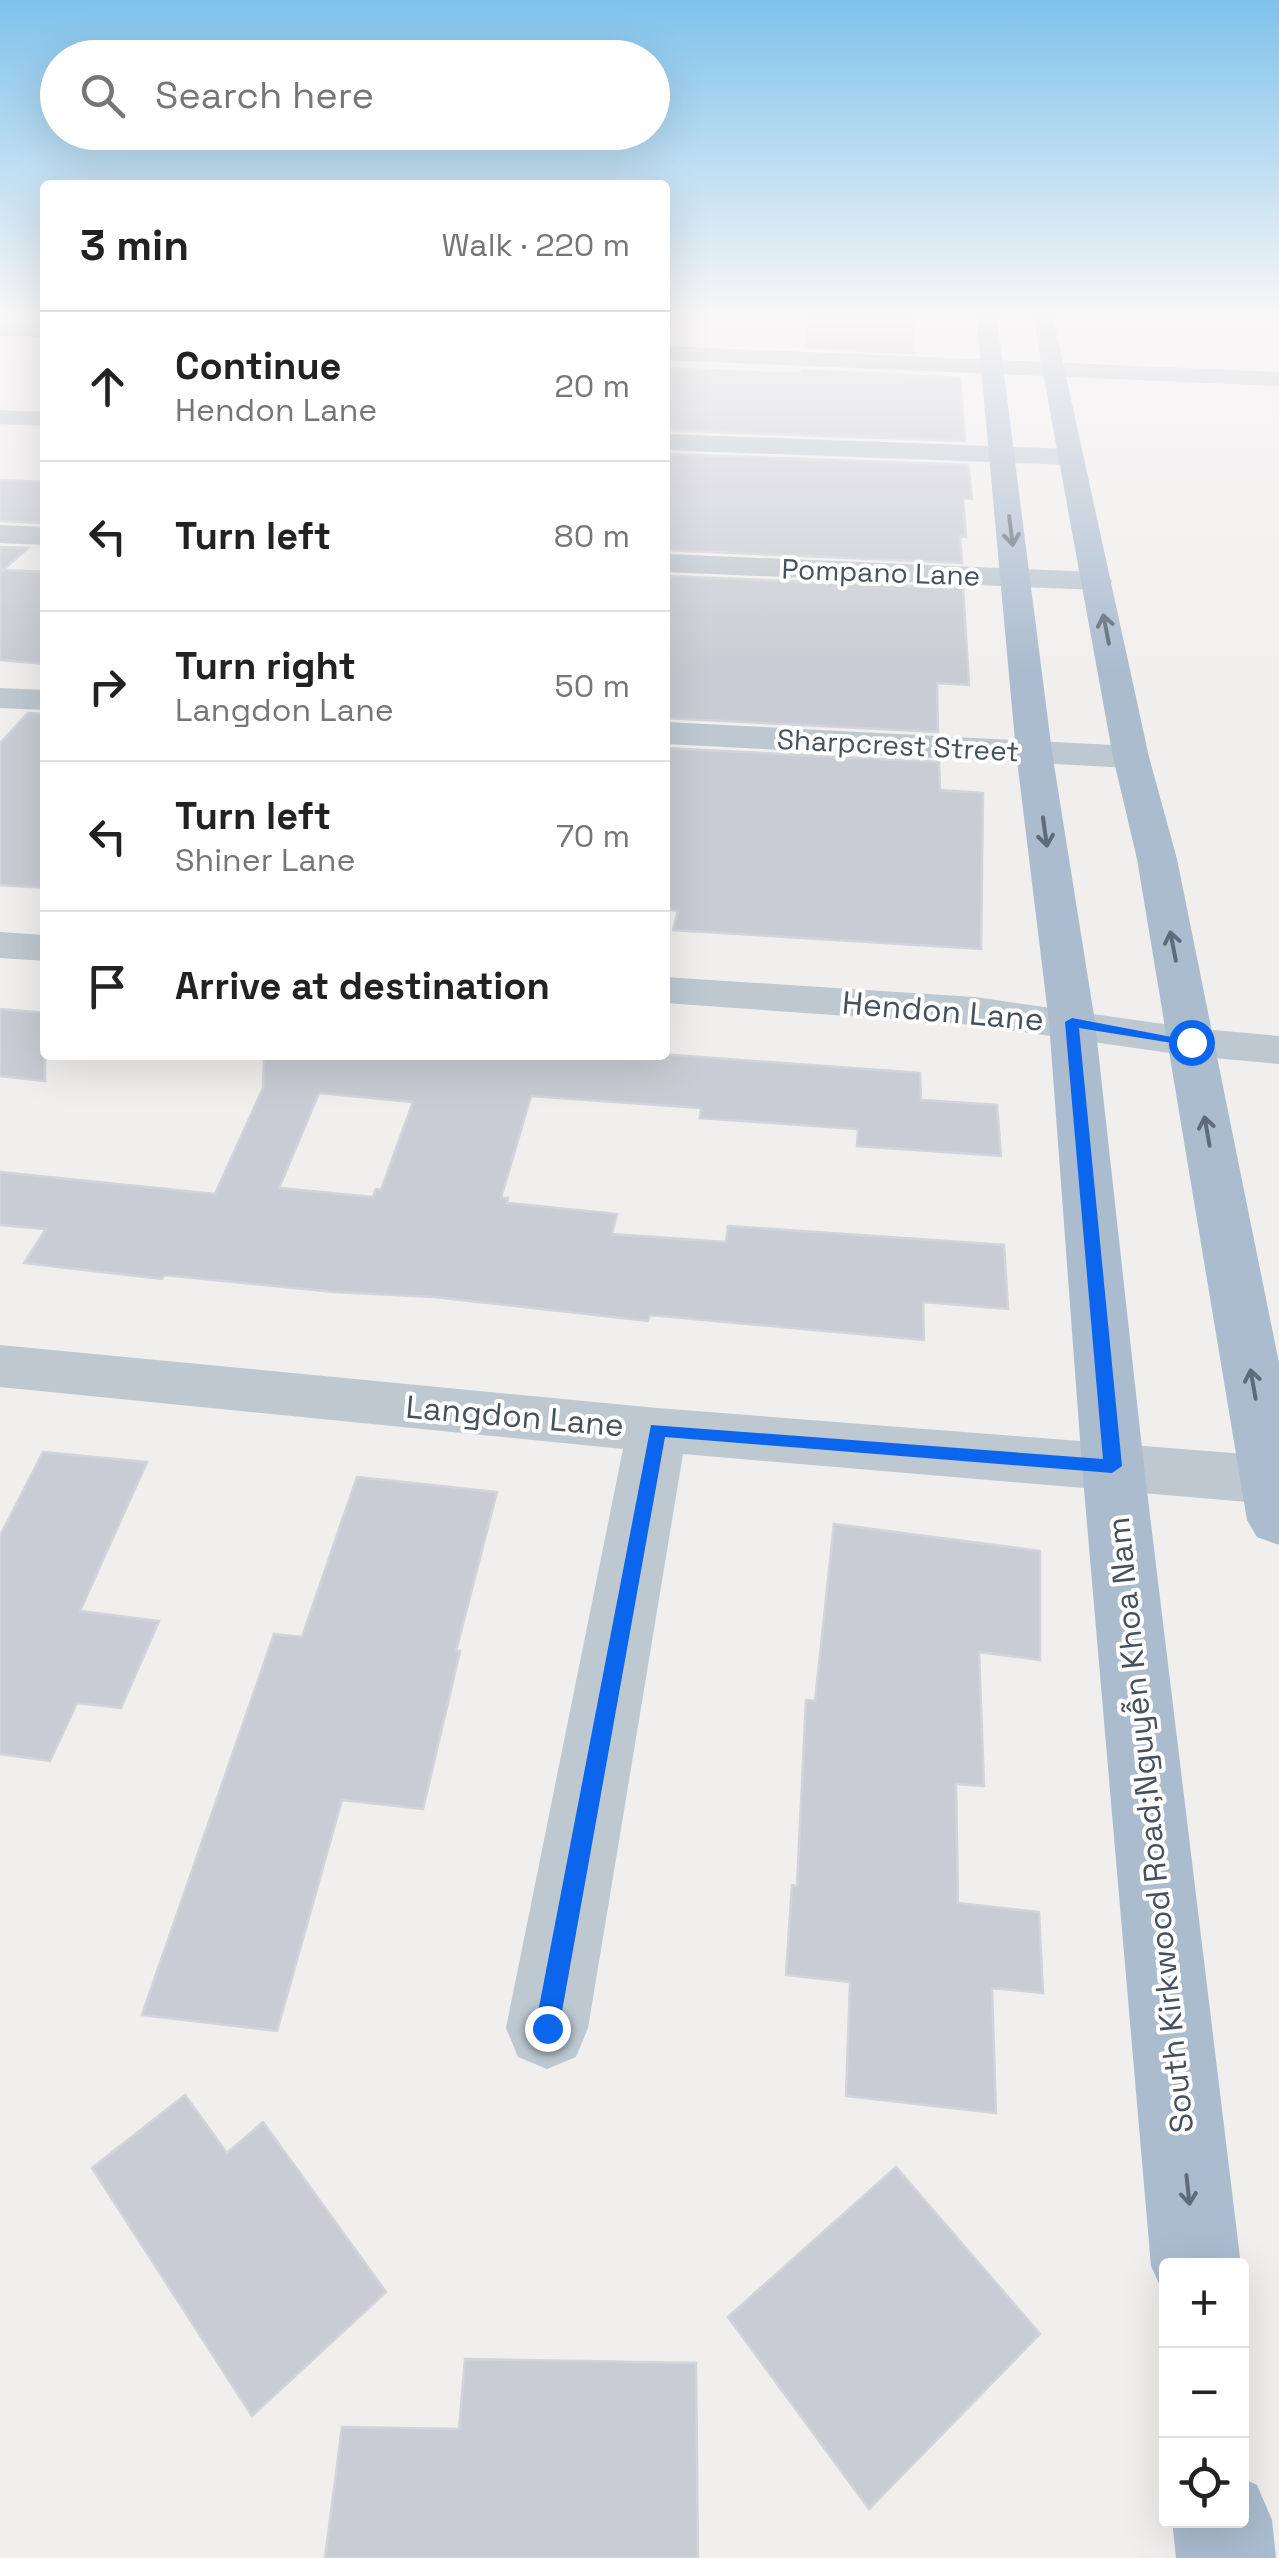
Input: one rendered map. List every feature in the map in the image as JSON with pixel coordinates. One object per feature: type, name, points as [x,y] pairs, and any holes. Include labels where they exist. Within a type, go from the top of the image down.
[{"type":"main road","name":"South Kirkwood Road;Nguyễn Khoa Nam","points":[[999,431],[1034,752],[1072,1022],[1112,1466],[1195,2258]]},
{"type":"main road","points":[[1064,431],[1131,757],[1157,859],[1275,1500]]},
{"type":"main road","points":[[1223,2528],[1226,2558]]},
{"type":"street","points":[[670,442],[1070,457]]},
{"type":"street","points":[[0,534],[40,536]]},
{"type":"street","name":"Pompano Lane","points":[[670,562],[1097,581]]},
{"type":"street","points":[[0,698],[40,700]]},
{"type":"street","name":"Sharpcrest Street","points":[[670,732],[1131,757]]},
{"type":"street","points":[[0,945],[40,948]]},
{"type":"street","name":"Hendon Lane","points":[[670,990],[975,1012],[1279,1050]]},
{"type":"street","name":"Langdon Lane","points":[[0,1366],[657,1430],[1112,1466],[1275,1500]]},
{"type":"street","points":[[547,2028],[657,1430]]},
{"type":"building","points":[[702,431],[964,431],[965,441]]},
{"type":"building","points":[[670,454],[968,465],[972,499],[963,498],[966,537],[960,536],[962,563],[670,550]]},
{"type":"building","points":[[0,480],[40,482],[40,523],[0,521]]},
{"type":"building","points":[[0,547],[28,548],[3,570],[40,572],[40,664],[0,660]]},
{"type":"building","points":[[670,576],[963,588],[969,685],[937,683],[938,732],[670,718]]},
{"type":"building","points":[[28,713],[40,714],[40,888],[0,885],[0,743]]},
{"type":"building","points":[[670,748],[939,762],[940,790],[983,793],[981,949],[673,930],[678,911],[670,910]]},
{"type":"building","points":[[0,1009],[40,1013],[40,1060],[45,1060],[45,1081],[0,1076]]},
{"type":"building","points":[[673,1055],[920,1073],[921,1100],[997,1105],[1001,1156],[857,1146],[858,1129],[700,1118],[701,1108],[531,1096],[501,1198],[508,1198],[507,1203],[617,1214],[612,1234],[726,1242],[728,1226],[1004,1245],[1008,1309],[923,1302],[924,1340],[650,1315],[648,1321],[434,1297],[334,1292],[164,1275],[162,1279],[24,1263],[46,1229],[0,1225],[0,1172],[215,1194],[263,1088],[264,1060],[670,1060]],"holes":[[[319,1093],[413,1102],[381,1190],[376,1189],[373,1197],[279,1188]]]},
{"type":"building","points":[[43,1452],[147,1462],[80,1611],[159,1621],[121,1708],[77,1703],[50,1761],[0,1754],[0,1536]]},
{"type":"building","points":[[357,1477],[497,1492],[456,1651],[460,1651],[423,1809],[342,1800],[277,2031],[142,2015],[274,1634],[302,1637]]},
{"type":"building","points":[[834,1524],[1040,1551],[1040,1660],[979,1652],[984,1786],[956,1784],[958,1903],[1039,1912],[1043,1993],[992,1988],[996,2113],[846,2096],[850,1982],[786,1975],[792,1885],[797,1886],[806,1700],[815,1701]]},
{"type":"building","points":[[185,2095],[227,2153],[263,2122],[386,2292],[252,2416],[92,2168]]},
{"type":"building","points":[[896,2167],[1040,2334],[869,2509],[728,2317]]},
{"type":"building","points":[[465,2359],[696,2363],[698,2558],[325,2558],[342,2427],[459,2429]]},
{"type":"route","points":[[547,2028],[657,1430],[1112,1466],[1072,1022],[1191,1042]]}]
